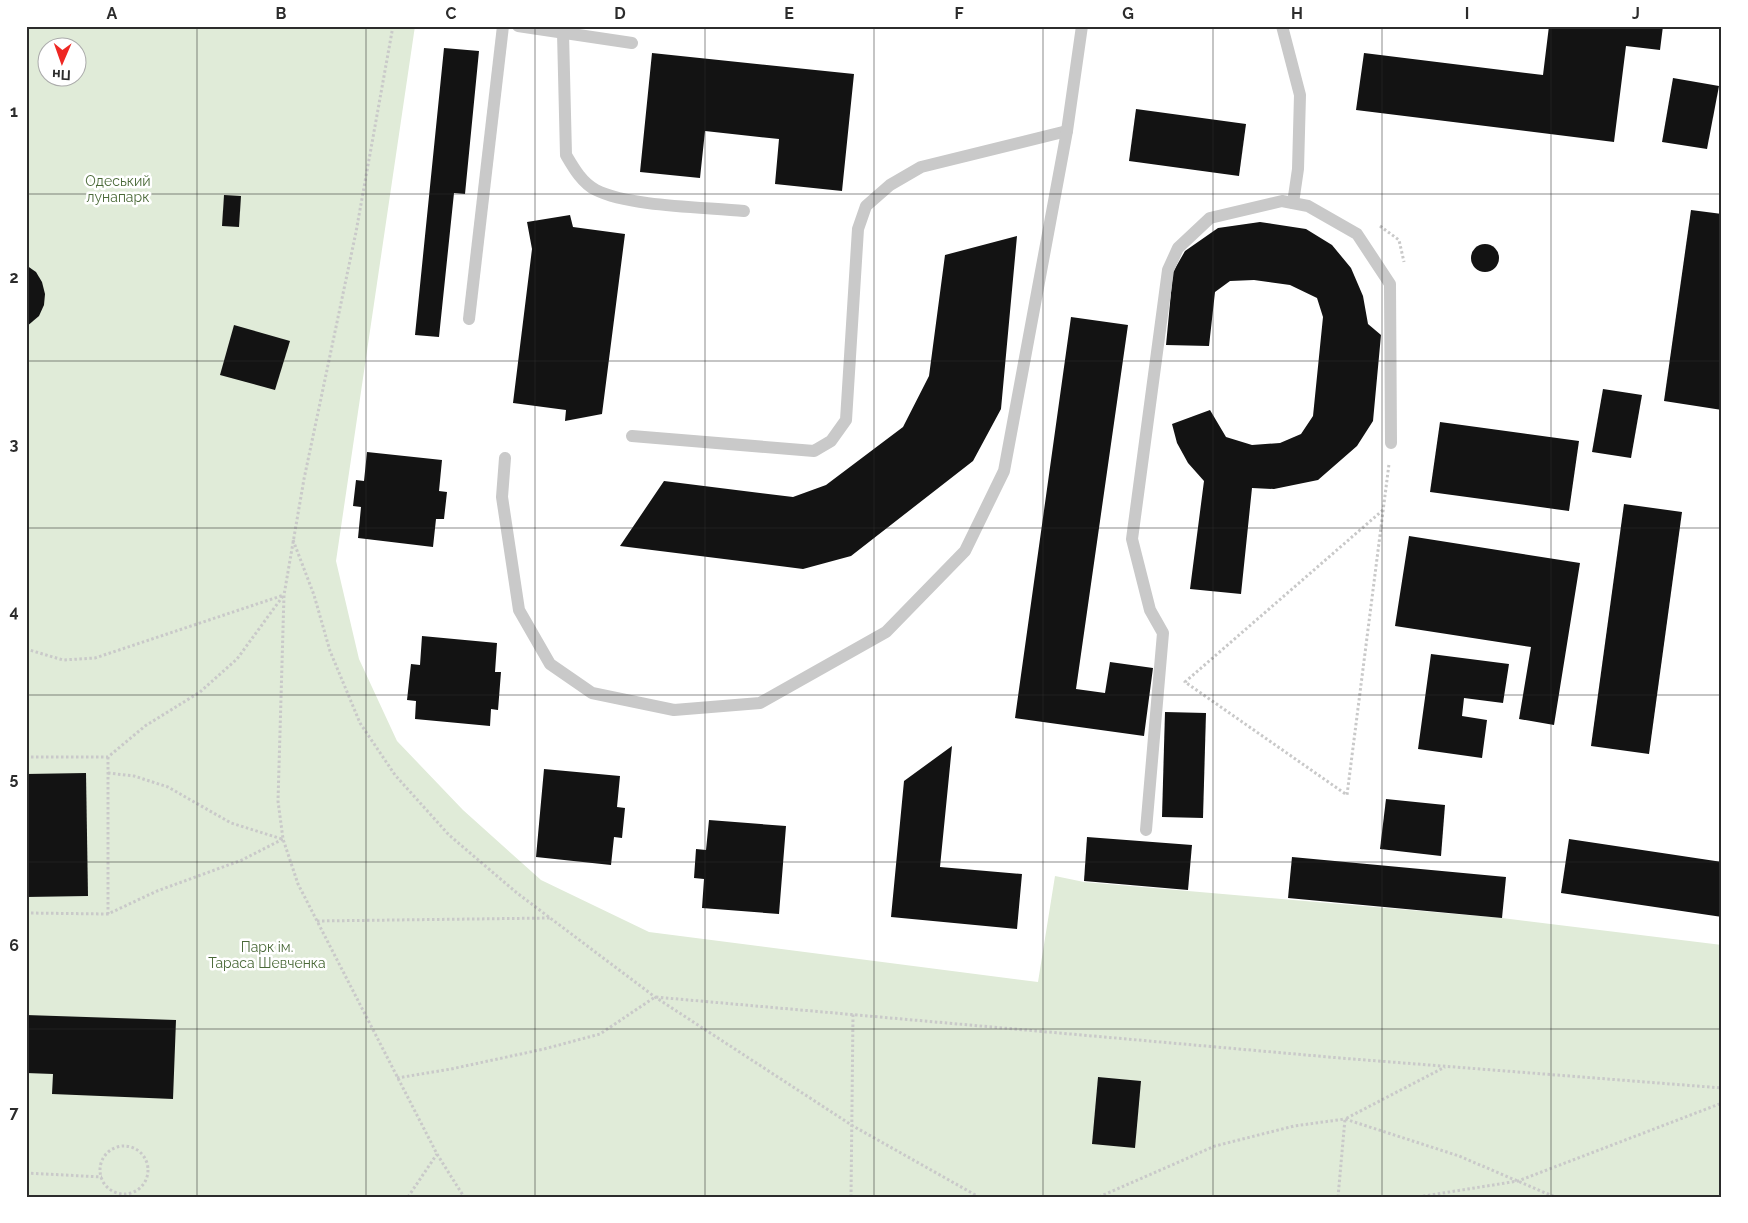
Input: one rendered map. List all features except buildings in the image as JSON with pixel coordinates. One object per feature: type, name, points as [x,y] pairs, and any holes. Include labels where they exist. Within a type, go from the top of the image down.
[{"type":"lane","points":[[469,319],[503,26]]},
{"type":"lane","points":[[518,26],[632,43]]},
{"type":"lane","points":[[504,458],[502,497],[520,610],[550,664],[592,693],[674,710],[760,703],[886,632],[965,551],[1004,471],[1067,131],[1082,26]]},
{"type":"lane","points":[[1282,26],[1300,95],[1298,170],[1294,203]]},
{"type":"lane","points":[[563,33],[566,154],[575,170],[594,189],[628,200],[744,211]]},
{"type":"lane","points":[[632,436],[814,451],[831,442],[846,420],[858,229],[866,206],[890,185],[922,167],[1067,131]]},
{"type":"lane","points":[[1146,830],[1163,633],[1150,610],[1132,539],[1168,270],[1178,248],[1210,218],[1282,201],[1308,206],[1357,234],[1390,284],[1392,443]]},
{"type":"path","points":[[393,26],[356,232],[304,479],[284,595],[278,801],[283,839],[298,884],[437,1154],[464,1197]]},
{"type":"path","points":[[1383,510],[1363,667],[1347,795],[1185,682],[1383,510]]},
{"type":"path","points":[[293,539],[314,595],[330,651],[356,714],[395,775],[449,835],[517,893],[655,997],[853,1126],[979,1197]]},
{"type":"path","points":[[26,649],[62,660],[95,658],[284,595]]},
{"type":"path","points":[[26,757],[108,757],[145,726],[200,692],[237,658],[284,595]]},
{"type":"path","points":[[108,757],[108,914]]},
{"type":"path","points":[[108,773],[134,776],[168,787],[230,823],[283,839]]},
{"type":"path","points":[[26,913],[108,914],[157,890],[242,860],[283,839]]},
{"type":"path","points":[[318,921],[550,918]]},
{"type":"path","points":[[398,1078],[452,1070],[544,1050],[600,1034],[655,997],[1445,1067],[1722,1088]]},
{"type":"path","points":[[851,1197],[853,1014]]},
{"type":"path","points":[[1099,1197],[1214,1146],[1294,1126],[1344,1119],[1445,1067]]},
{"type":"path","points":[[1418,1197],[1518,1181],[1722,1103]]},
{"type":"path","points":[[1344,1119],[1459,1156],[1555,1197]]},
{"type":"path","points":[[1338,1197],[1344,1119]]},
{"type":"path","points":[[26,1173],[102,1178],[114,1191],[123,1194],[132,1193],[146,1181],[148,1172],[147,1162],[143,1155],[126,1146],[117,1147],[103,1159],[102,1178]]},
{"type":"path","points":[[408,1197],[437,1154]]},
{"type":"path","points":[[111,1197],[114,1191]]},
{"type":"green space","name":"Парк ім. Тараса Шевченка","points":[[26,26],[415,26],[336,561],[359,659],[397,741],[463,810],[541,880],[649,932],[1038,982],[1055,876],[1084,882],[1502,918],[1722,945],[1722,1197],[26,1197]]},
{"type":"park label","name":"Одеський лунапарк","points":[[118,190]]}]
